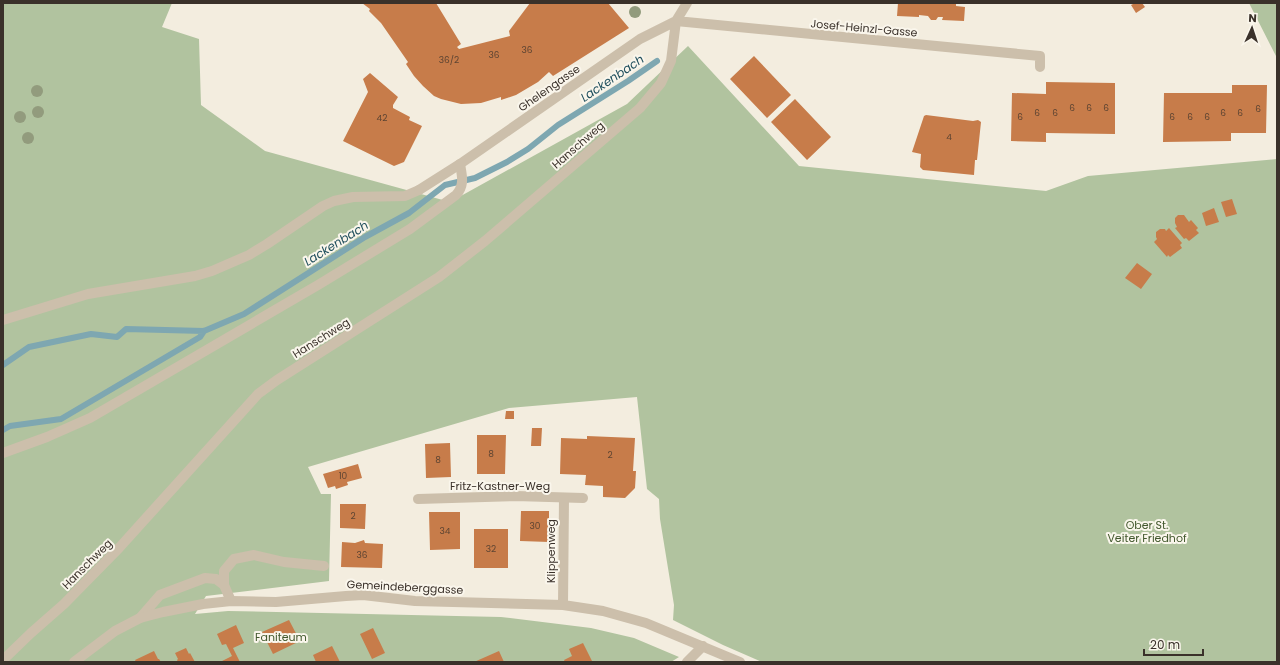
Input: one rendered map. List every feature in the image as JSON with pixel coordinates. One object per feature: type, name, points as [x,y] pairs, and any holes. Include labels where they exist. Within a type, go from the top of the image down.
[{"type":"street","points":[[676,22],[687,3]]},
{"type":"street","name":"Hanschweg","points":[[3,660],[64,604],[119,548],[258,394],[277,380],[439,277],[485,241],[640,108],[661,83],[671,61],[676,22]]},
{"type":"street","name":"Josef-Heinzl-Gasse","points":[[676,22],[1040,56],[1040,67]]},
{"type":"street","name":"Ghelengasse","points":[[3,320],[88,294],[195,276],[212,271],[255,251],[323,206],[334,201],[353,197],[405,196],[419,190],[460,164],[640,39],[676,22]]},
{"type":"street","points":[[3,453],[47,437],[90,418],[312,289],[410,230],[456,195],[461,188],[462,176],[460,164]]},
{"type":"street","name":"Fritz-Kastner-Weg","points":[[418,499],[515,496],[583,498]]},
{"type":"street","name":"Klippenweg","points":[[563,605],[564,498]]},
{"type":"street","points":[[231,601],[224,585],[224,571],[234,559],[254,554],[284,562],[324,566]]},
{"type":"street","points":[[140,618],[160,595],[205,578],[216,579],[224,585]]},
{"type":"street","name":"Gemeindeberggasse","points":[[74,662],[115,631],[140,618],[162,612],[203,604],[231,601],[276,602],[363,595],[415,601],[563,605],[603,611],[646,623],[740,662]]},
{"type":"street","points":[[687,662],[703,646]]},
{"type":"green space","points":[[3,3],[172,3],[162,27],[199,39],[201,105],[265,151],[450,202],[627,104],[688,46],[799,166],[1046,191],[1088,176],[1277,159],[1277,662],[762,662],[723,645],[673,620],[674,605],[660,519],[659,499],[647,489],[637,397],[509,408],[308,467],[321,494],[331,494],[329,581],[206,596],[195,614],[228,611],[501,617],[591,628],[634,638],[679,657],[671,662],[3,662]]},
{"type":"green space","points":[[1249,3],[1277,3],[1277,58]]},
{"type":"building","points":[[362,3],[436,3],[461,44],[457,47],[459,49],[510,36],[509,31],[530,3],[608,3],[629,28],[553,76],[549,72],[538,82],[516,95],[501,100],[501,97],[481,103],[461,104],[434,96],[423,86],[406,64],[408,62],[381,23],[369,11],[370,9]]},
{"type":"building","points":[[898,3],[956,3],[956,6],[965,7],[964,21],[942,20],[943,17],[938,17],[936,20],[931,20],[928,16],[919,15],[919,17],[897,16]]},
{"type":"building","points":[[1135,3],[1142,3],[1145,7],[1136,13],[1131,5]]},
{"type":"building","points":[[754,56],[791,95],[767,118],[730,79]]},
{"type":"building","points":[[370,73],[398,97],[393,105],[393,108],[410,117],[409,120],[422,126],[404,162],[394,166],[343,141],[368,92],[363,79]]},
{"type":"building","points":[[1046,82],[1115,83],[1115,134],[1046,133],[1046,142],[1011,141],[1012,93],[1046,94]]},
{"type":"building","points":[[1232,85],[1267,85],[1266,133],[1231,133],[1231,141],[1163,142],[1164,93],[1232,93]]},
{"type":"building","points":[[795,99],[831,137],[807,160],[771,122]]},
{"type":"building","points":[[924,116],[973,121],[978,120],[981,122],[974,175],[923,170],[920,167],[921,154],[912,152]]},
{"type":"building","points":[[1232,199],[1237,214],[1226,217],[1221,202]]},
{"type":"building","points":[[1214,208],[1219,222],[1206,226],[1202,213]]},
{"type":"building","points":[[1178,215],[1184,215],[1189,222],[1191,220],[1198,228],[1196,230],[1199,233],[1189,241],[1186,238],[1184,239],[1175,228],[1177,227],[1175,218]]},
{"type":"building","points":[[1169,228],[1182,243],[1180,245],[1182,248],[1170,257],[1168,255],[1167,257],[1154,242],[1157,239],[1156,232],[1160,229],[1165,229],[1166,231]]},
{"type":"building","points":[[1137,263],[1152,274],[1141,289],[1125,278]]},
{"type":"building","points":[[506,411],[514,411],[514,419],[505,419]]},
{"type":"building","points":[[532,428],[542,428],[541,446],[531,446]]},
{"type":"building","points":[[477,435],[506,435],[505,474],[477,474]]},
{"type":"building","points":[[587,436],[635,438],[633,471],[636,471],[635,488],[625,498],[603,497],[603,486],[585,485],[586,475],[560,474],[561,438],[587,439]]},
{"type":"building","points":[[450,443],[451,477],[426,478],[425,444]]},
{"type":"building","points":[[358,464],[362,478],[347,482],[348,485],[336,489],[335,486],[328,488],[323,474]]},
{"type":"building","points":[[340,504],[366,504],[365,529],[340,528]]},
{"type":"building","points":[[521,511],[549,511],[549,542],[520,541]]},
{"type":"building","points":[[429,512],[460,512],[460,549],[430,550]]},
{"type":"building","points":[[474,529],[508,529],[508,568],[474,568]]},
{"type":"building","points":[[364,540],[365,543],[383,544],[382,568],[341,567],[342,542],[355,543]]},
{"type":"building","points":[[289,620],[300,641],[273,654],[262,632]]},
{"type":"building","points":[[236,625],[244,643],[233,648],[240,662],[220,662],[232,656],[226,644],[222,645],[217,634]]},
{"type":"building","points":[[373,628],[385,653],[372,659],[360,634]]},
{"type":"building","points":[[583,643],[592,661],[565,662],[564,660],[572,656],[569,649]]},
{"type":"building","points":[[332,646],[340,662],[316,662],[313,655]]},
{"type":"building","points":[[186,648],[195,662],[178,662],[175,653]]},
{"type":"building","points":[[154,651],[161,662],[136,662],[135,660]]},
{"type":"building","points":[[499,651],[504,662],[474,662]]},
{"type":"waterway","name":"Lackenbach","points":[[3,365],[29,347],[91,334],[117,337],[126,329],[204,331],[244,314],[365,237],[409,213],[445,185],[475,178],[507,162],[528,149],[558,125],[657,61]]},
{"type":"waterway","points":[[3,430],[10,426],[61,419],[200,337],[204,331]]},
{"type":"park label","name":"Ober St. Veiter Friedhof","points":[[1147,531]]},
{"type":"park label","name":"Faniteum","points":[[281,637]]}]
